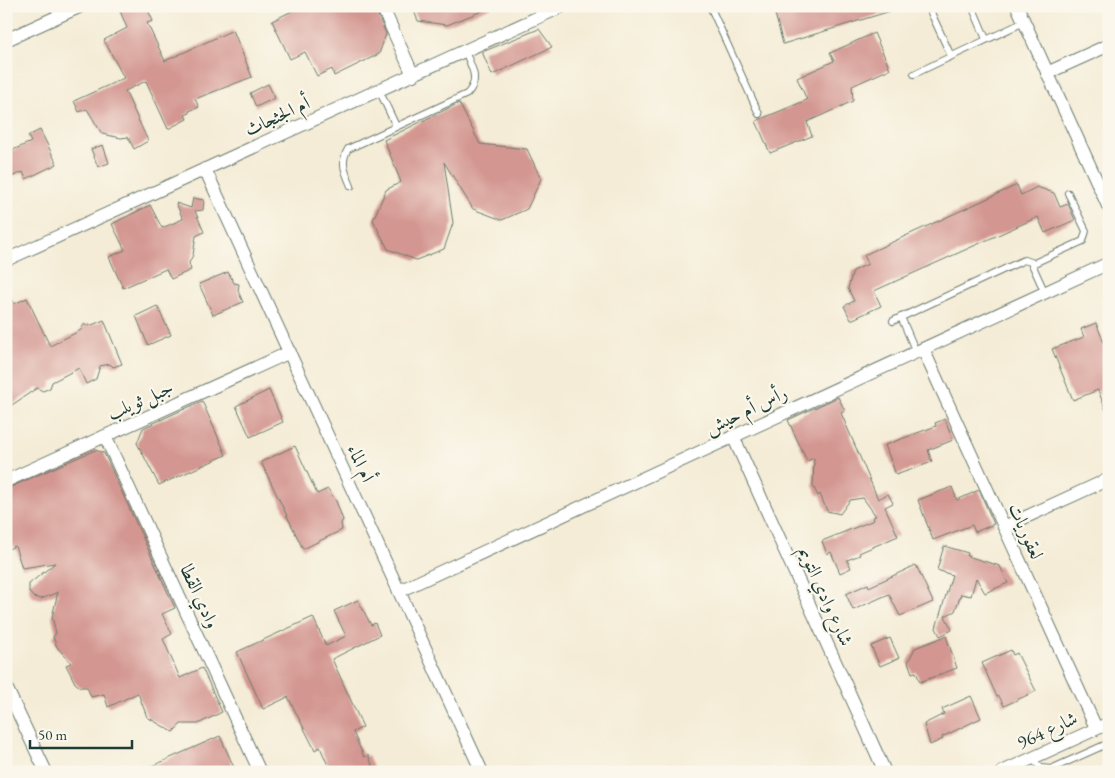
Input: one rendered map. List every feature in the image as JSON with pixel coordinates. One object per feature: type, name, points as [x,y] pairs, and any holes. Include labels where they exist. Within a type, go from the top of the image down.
[{"type":"street","points":[[6,40],[81,6]]},
{"type":"street","points":[[382,6],[413,75]]},
{"type":"street","name":"أم الجثجاث","points":[[6,260],[563,6]]},
{"type":"street","points":[[1017,6],[1109,208]]},
{"type":"street","points":[[1047,73],[1109,45]]},
{"type":"street","name":"أم الماء","points":[[205,169],[482,772]]},
{"type":"street","name":"رأس أم حيش","points":[[399,591],[1109,263]]},
{"type":"street","name":"لعقوريات","points":[[919,351],[1004,527],[1096,728]]},
{"type":"street","name":"جبل ثويلب","points":[[6,481],[290,352]]},
{"type":"street","name":"وادي القطا","points":[[105,436],[260,772]]},
{"type":"street","name":"شارع وادي التويم","points":[[733,436],[885,772]]},
{"type":"street","points":[[1004,527],[1109,479]]},
{"type":"street","points":[[6,687],[46,772]]},
{"type":"street","name":"شارع 964","points":[[1002,772],[1109,723]]},
{"type":"lane","points":[[710,6],[760,114]]},
{"type":"lane","points":[[928,6],[951,56]]},
{"type":"lane","points":[[972,6],[986,39]]},
{"type":"lane","points":[[914,74],[1024,22]]},
{"type":"lane","points":[[351,186],[343,166],[343,157],[348,149],[467,94],[474,86],[476,78],[464,51]]},
{"type":"lane","points":[[379,90],[396,126]]},
{"type":"lane","points":[[1032,264],[1083,241],[1086,231],[1068,193]]},
{"type":"lane","points":[[893,321],[1027,260],[1032,264],[1045,293]]},
{"type":"lane","points":[[901,317],[919,351]]},
{"type":"lane","points":[[1031,758],[1041,768],[1051,769],[1109,743]]},
{"type":"lane","points":[[1101,772],[1109,768]]},
{"type":"building","points":[[118,6],[146,6],[153,21],[147,23],[165,61],[233,30],[252,77],[195,99],[199,107],[185,115],[187,119],[168,129],[146,81],[125,91],[148,141],[134,149],[128,137],[121,138],[102,134],[87,109],[79,112],[74,101],[124,78],[104,40],[127,28]]},
{"type":"building","points":[[302,6],[374,6],[386,34],[379,54],[334,76],[332,69],[317,76],[305,52],[290,59],[272,21]]},
{"type":"building","points":[[412,6],[492,7],[447,25],[418,21]]},
{"type":"building","points":[[773,6],[897,6],[897,9],[783,44]]},
{"type":"building","points":[[539,29],[552,47],[492,75],[482,52]]},
{"type":"building","points":[[874,33],[890,69],[852,86],[853,101],[807,122],[812,136],[770,153],[756,121],[807,100],[797,78],[834,61],[830,53]]},
{"type":"building","points":[[268,84],[275,98],[256,107],[250,93]]},
{"type":"building","points":[[459,103],[480,144],[527,149],[541,179],[527,209],[502,220],[473,209],[444,162],[453,223],[444,249],[416,260],[388,249],[373,220],[386,190],[401,182],[384,140]]},
{"type":"building","points":[[40,130],[57,164],[26,179],[23,172],[6,179],[6,153],[31,142],[28,136]]},
{"type":"building","points":[[103,145],[109,163],[98,167],[91,149]]},
{"type":"building","points":[[1017,185],[1021,195],[1037,187],[1054,193],[1060,207],[1068,204],[1075,220],[1045,233],[1038,217],[874,291],[881,306],[851,320],[844,306],[854,301],[848,288],[853,271],[868,264],[864,255]]},
{"type":"building","points":[[193,198],[204,200],[203,210],[195,211],[204,232],[196,236],[193,255],[189,263],[191,270],[171,279],[166,269],[123,288],[109,257],[125,250],[112,224],[150,205],[162,228],[183,219],[176,203],[191,208]]},
{"type":"building","points":[[228,272],[234,283],[239,284],[238,291],[243,302],[213,315],[199,284]]},
{"type":"building","points":[[6,290],[14,304],[27,298],[50,346],[81,330],[83,325],[92,325],[104,320],[122,364],[113,367],[110,364],[100,366],[96,379],[86,384],[79,368],[52,382],[50,388],[43,391],[37,388],[6,409]]},
{"type":"building","points":[[157,306],[171,335],[148,345],[136,316]]},
{"type":"building","points":[[1096,323],[1109,355],[1108,416],[1098,390],[1073,400],[1052,349],[1084,337],[1081,329]]},
{"type":"building","points":[[269,390],[283,422],[250,437],[236,406]]},
{"type":"building","points":[[838,397],[845,411],[841,413],[878,499],[888,494],[893,503],[885,507],[898,536],[847,560],[851,568],[840,573],[831,552],[827,554],[822,541],[874,520],[873,517],[876,516],[863,498],[850,500],[840,514],[827,511],[820,494],[818,496],[813,486],[814,458],[807,461],[788,420]]},
{"type":"building","points":[[202,401],[226,455],[159,485],[137,443],[143,428]]},
{"type":"building","points":[[945,419],[953,440],[928,450],[932,462],[896,475],[885,445],[936,426],[935,423]]},
{"type":"building","points":[[295,446],[317,494],[328,489],[336,501],[343,520],[341,523],[342,530],[303,549],[261,462]]},
{"type":"building","points":[[95,450],[104,453],[175,608],[162,614],[172,634],[163,639],[180,678],[202,668],[222,712],[198,724],[181,724],[173,732],[147,717],[138,693],[108,707],[104,694],[91,697],[87,687],[80,687],[75,683],[66,665],[71,663],[57,647],[53,637],[56,633],[52,617],[58,592],[41,599],[33,597],[29,592],[29,584],[55,563],[22,568],[15,546],[6,550],[6,489]]},
{"type":"building","points":[[952,487],[957,500],[979,490],[994,524],[975,532],[972,525],[933,540],[918,500]]},
{"type":"building","points":[[944,546],[968,553],[967,556],[1000,566],[1008,583],[985,593],[976,578],[971,596],[961,594],[955,611],[945,616],[952,630],[940,636],[936,628],[952,575],[937,570]]},
{"type":"building","points":[[916,565],[933,602],[900,616],[889,594],[853,610],[846,594],[868,584],[869,587]]},
{"type":"building","points":[[358,600],[371,625],[375,623],[380,635],[332,659],[363,727],[353,732],[364,757],[368,755],[375,772],[331,772],[320,747],[315,750],[288,697],[263,709],[237,652],[313,617],[326,646],[346,636],[334,611]]},
{"type":"building","points":[[946,636],[957,668],[920,682],[916,672],[912,673],[908,662],[915,648]]},
{"type":"building","points":[[890,638],[899,658],[880,666],[871,646]]},
{"type":"building","points":[[1011,650],[1013,655],[1017,653],[1036,691],[1004,706],[999,696],[997,697],[982,663]]},
{"type":"building","points":[[971,696],[981,718],[930,745],[924,724],[944,714],[942,709]]},
{"type":"building","points":[[220,736],[236,772],[139,772],[186,751]]}]
